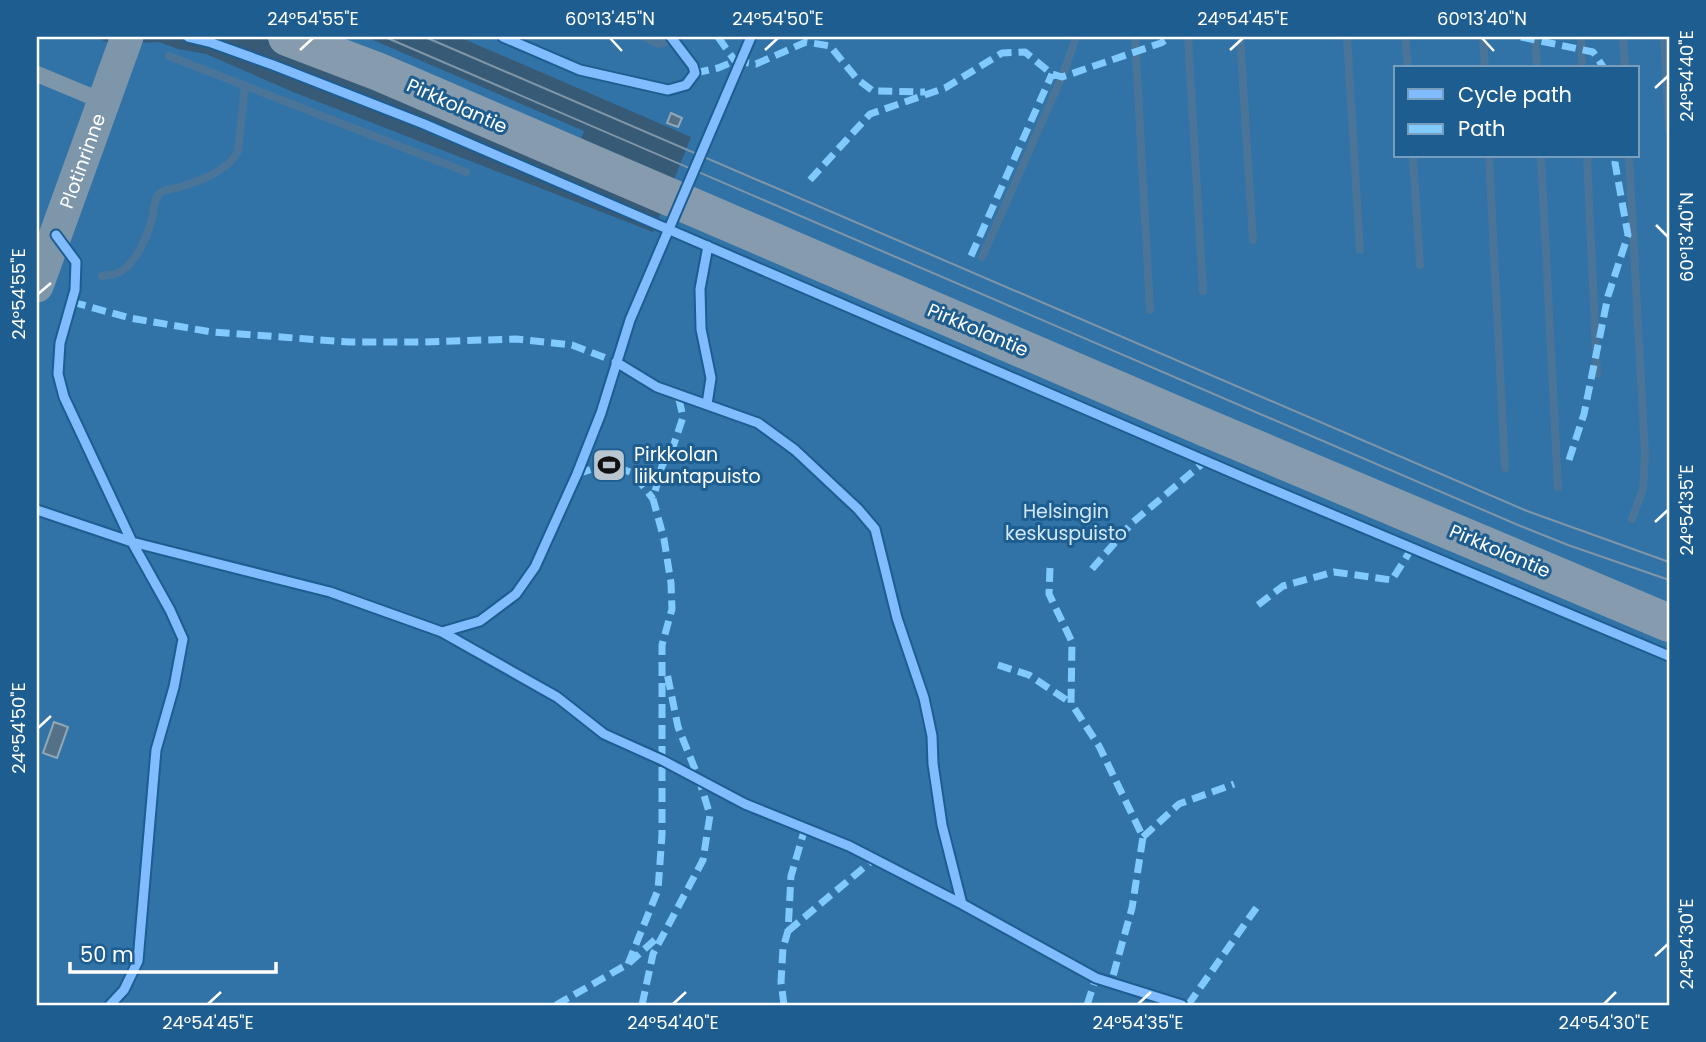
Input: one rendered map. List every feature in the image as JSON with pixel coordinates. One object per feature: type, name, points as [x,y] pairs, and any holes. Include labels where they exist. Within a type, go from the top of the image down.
[{"type":"main road","name":"Pirkkolantie","points":[[287,37],[379,72],[1203,427],[1669,623]]},
{"type":"street","name":"Plotinrinne","points":[[37,286],[46,231],[127,37]]},
{"type":"lane","points":[[37,74],[102,101]]},
{"type":"green space","name":"Pirkkolan liikuntapuisto","points":[[37,37],[94,37],[112,44],[159,42],[206,54],[293,92],[653,232],[691,137],[459,37],[1669,37],[1669,1005],[37,1005]]},
{"type":"green space","points":[[322,37],[366,37],[584,131],[579,144]]},
{"type":"building","points":[[671,113],[682,118],[678,127],[667,123]]},
{"type":"building","points":[[54,722],[68,727],[57,758],[43,753]]},
{"type":"waterway","points":[[644,37],[658,44],[666,42]]},
{"type":"waterway","points":[[982,257],[1064,72],[1076,37]]},
{"type":"waterway","points":[[1135,37],[1150,310]]},
{"type":"waterway","points":[[1188,37],[1203,291]]},
{"type":"waterway","points":[[1240,37],[1253,240]]},
{"type":"waterway","points":[[1347,37],[1360,250]]},
{"type":"waterway","points":[[1405,37],[1408,66]]},
{"type":"waterway","points":[[1483,37],[1485,66]]},
{"type":"waterway","points":[[1535,37],[1537,66]]},
{"type":"waterway","points":[[1581,37],[1582,66]]},
{"type":"waterway","points":[[1623,37],[1625,66]]},
{"type":"waterway","points":[[1664,37],[1669,129]]},
{"type":"waterway","points":[[169,56],[466,172]]},
{"type":"waterway","points":[[102,276],[118,273],[135,257],[147,234],[160,193],[205,178],[221,170],[233,158],[238,151],[245,85]]},
{"type":"waterway","points":[[1413,158],[1420,265]]},
{"type":"waterway","points":[[1489,158],[1505,468]]},
{"type":"waterway","points":[[1541,158],[1558,487]]},
{"type":"waterway","points":[[1587,158],[1597,374]]},
{"type":"waterway","points":[[1629,158],[1645,455],[1643,489],[1632,519]]},
{"type":"tram line","points":[[385,37],[1518,525],[1669,580]]},
{"type":"tram line","points":[[425,37],[1527,511],[1669,562]]},
{"type":"marked path","points":[[718,37],[735,61]]},
{"type":"marked path","points":[[810,180],[870,114],[945,88],[1002,53],[1025,52],[1052,74],[1062,77],[1161,43],[1170,37]]},
{"type":"marked path","points":[[1521,37],[1593,52],[1603,66]]},
{"type":"marked path","points":[[695,73],[735,61],[756,64],[806,42],[830,46],[857,79],[873,91],[925,92]]},
{"type":"marked path","points":[[971,256],[1052,74]]},
{"type":"marked path","points":[[1569,460],[1584,414],[1608,296],[1628,235],[1616,158]]},
{"type":"marked path","points":[[72,302],[130,318],[212,332],[349,342],[516,339],[572,345],[616,362]]},
{"type":"marked path","points":[[628,964],[658,890],[662,835],[662,645],[672,609],[664,539],[653,499],[662,466],[674,444],[683,417],[678,395]]},
{"type":"marked path","points":[[1092,569],[1132,523],[1203,463]]},
{"type":"marked path","points":[[577,474],[607,464],[633,473],[653,499]]},
{"type":"marked path","points":[[1258,605],[1283,586],[1334,572],[1392,580],[1412,548]]},
{"type":"marked path","points":[[1050,568],[1049,594],[1072,642],[1071,703],[1099,746],[1143,837],[1132,908],[1111,983]]},
{"type":"marked path","points":[[998,665],[1029,675],[1071,703]]},
{"type":"marked path","points":[[642,1005],[653,954],[703,860],[710,815],[678,727],[667,673]]},
{"type":"marked path","points":[[1143,837],[1179,804],[1234,784]]},
{"type":"marked path","points":[[784,1005],[781,982],[783,948],[788,931],[791,876],[805,828]]},
{"type":"marked path","points":[[788,931],[874,859]]},
{"type":"marked path","points":[[1188,1005],[1259,904]]},
{"type":"marked path","points":[[556,1005],[628,964],[658,937]]},
{"type":"marked path","points":[[1087,1005],[1096,978]]},
{"type":"cycle path","points":[[188,37],[273,65],[424,124],[1245,478],[1669,656]]},
{"type":"cycle path","points":[[503,37],[580,70],[668,90],[686,85],[695,73],[693,66],[671,37]]},
{"type":"cycle path","points":[[442,632],[480,621],[516,594],[535,567],[601,413],[630,320],[751,37]]},
{"type":"cycle path","points":[[56,235],[76,262],[75,290],[60,343],[58,374],[64,397],[132,542],[183,639],[174,687],[156,750],[138,961],[124,990],[110,1005]]},
{"type":"cycle path","points":[[707,404],[711,378],[701,329],[700,289],[708,246]]},
{"type":"cycle path","points":[[616,362],[657,387],[758,423],[795,450],[858,509],[875,529],[897,618],[924,698],[932,736],[933,764],[942,825],[962,904]]},
{"type":"cycle path","points":[[37,510],[132,542],[330,592],[442,632],[557,697],[604,734],[662,760],[745,804],[849,846],[962,904],[1096,978],[1182,1005]]},
{"type":"place","name":"Pirkkolan liikuntapuisto","points":[[609,465]]},
{"type":"park label","name":"Helsingin keskuspuisto","points":[[1066,522]]}]
